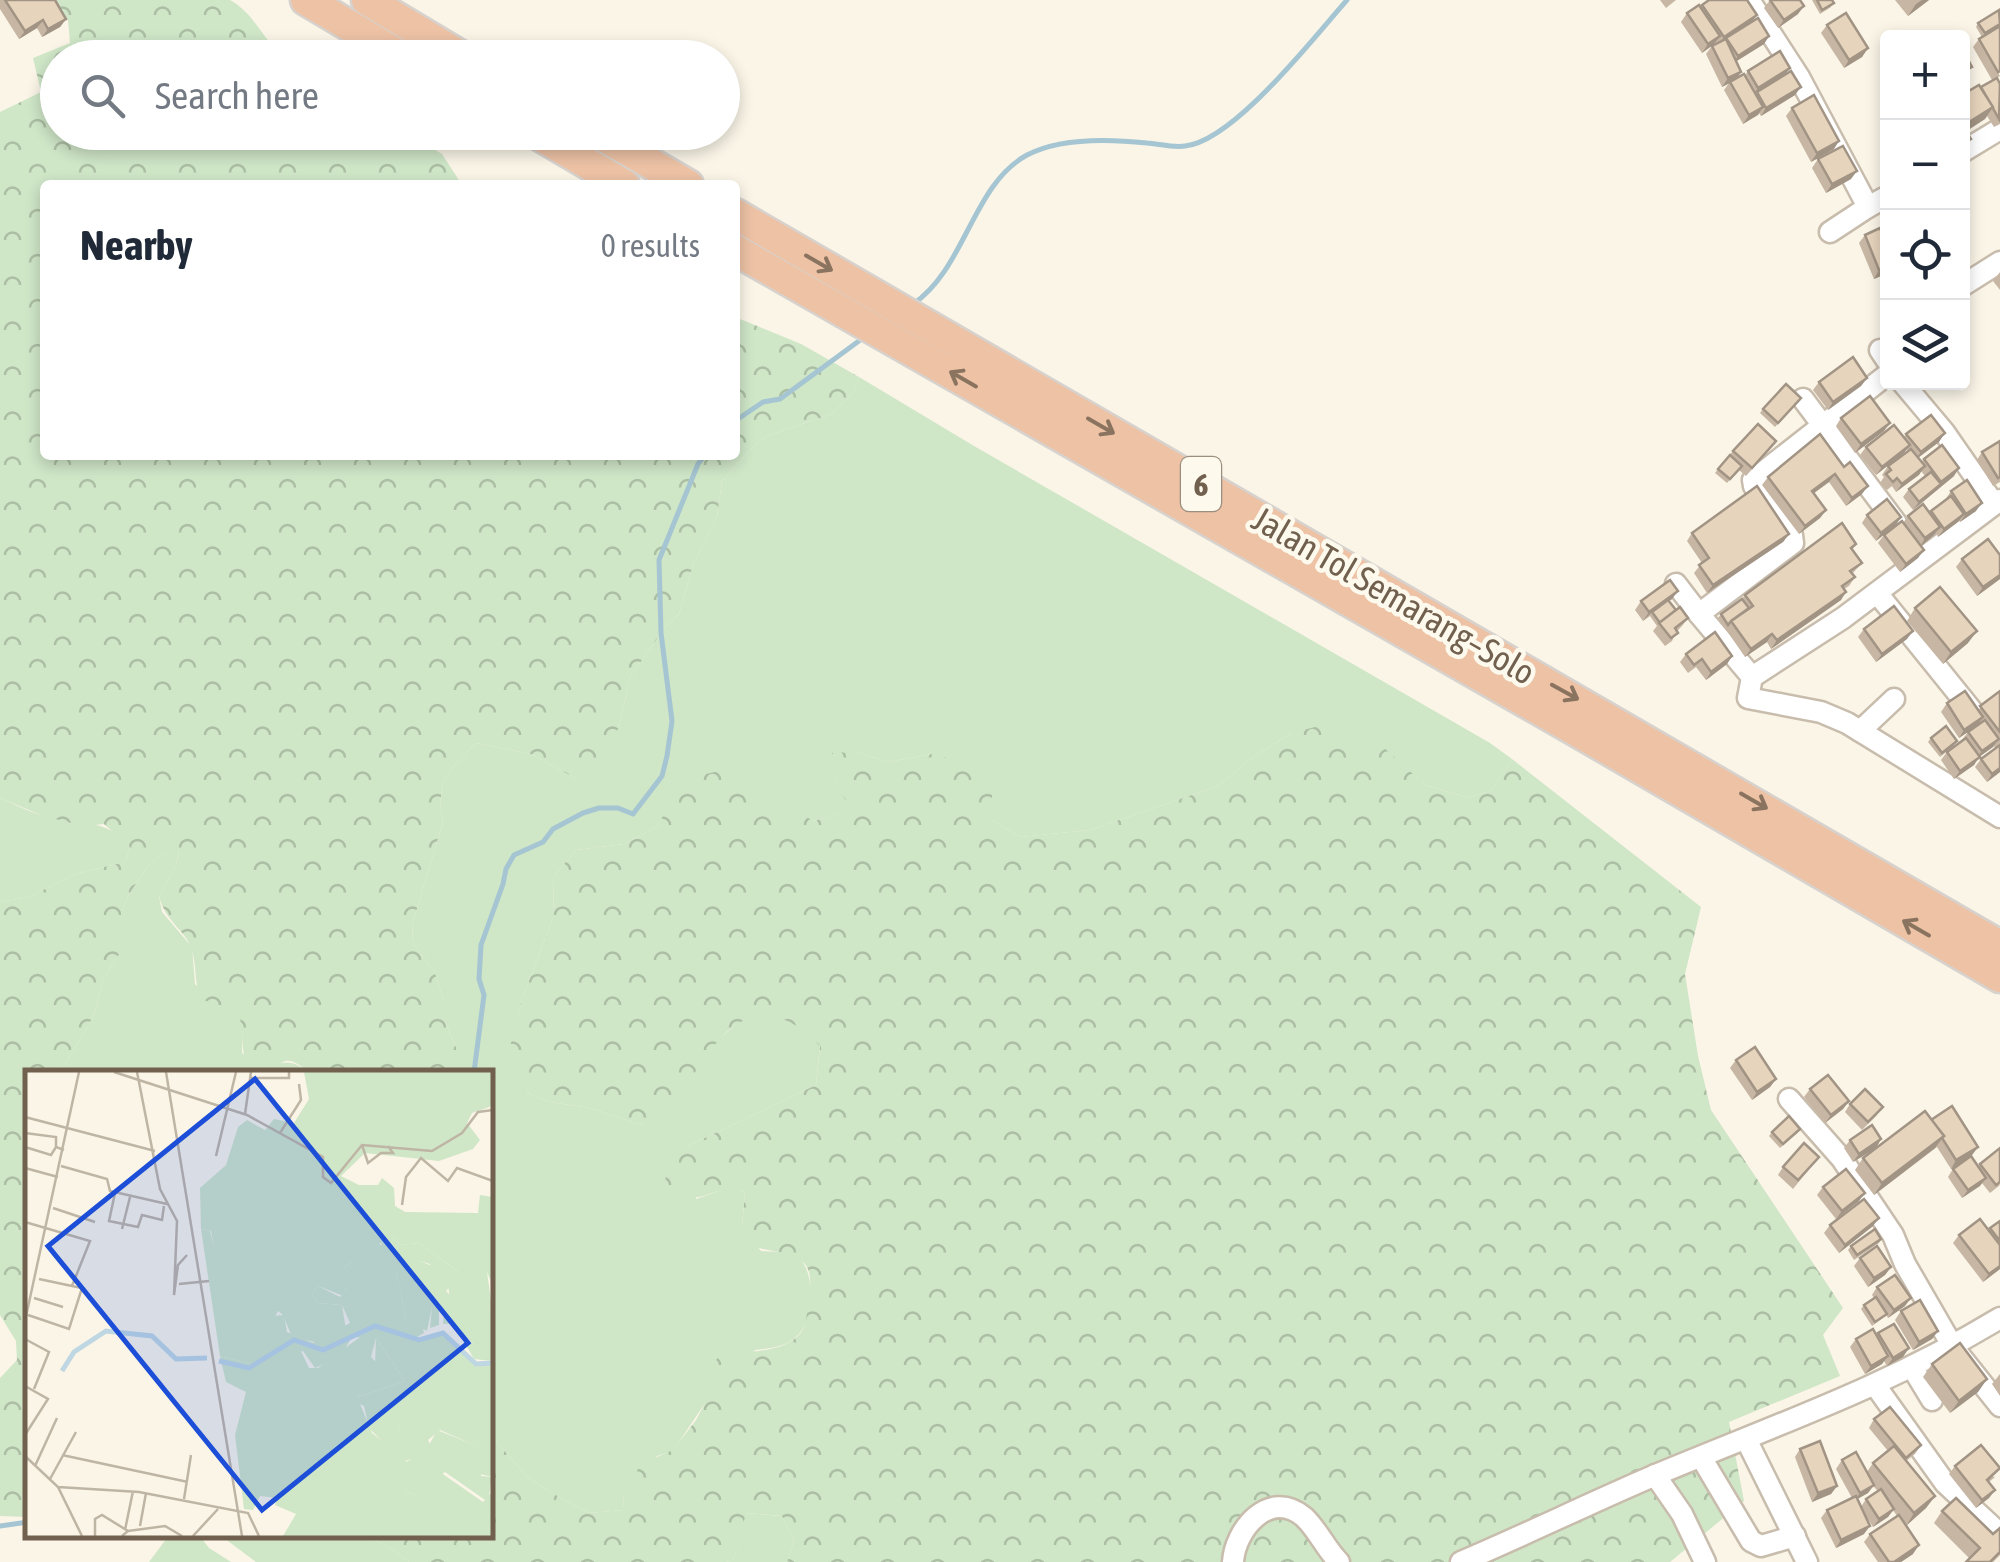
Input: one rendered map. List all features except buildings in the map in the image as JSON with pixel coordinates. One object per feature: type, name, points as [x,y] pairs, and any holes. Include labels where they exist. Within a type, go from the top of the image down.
[{"type":"highway","points":[[306,0],[374,40]]},
{"type":"highway","points":[[368,0],[434,40]]},
{"type":"highway","points":[[564,150],[615,180]]},
{"type":"highway","points":[[630,150],[680,180]]},
{"type":"highway","name":"Jalan Tol Semarang–Solo","points":[[740,217],[1662,764],[2000,977]]},
{"type":"highway","name":"Jalan Tol Semarang–Solo","points":[[740,253],[1662,764],[2000,946]]},
{"type":"street","points":[[1749,0],[1798,76],[1868,208]]},
{"type":"street","points":[[1970,147],[2000,130]]},
{"type":"street","points":[[1830,232],[1880,201]]},
{"type":"street","points":[[1970,281],[2000,262]]},
{"type":"street","points":[[1699,614],[1793,543],[1792,535],[1752,482],[1880,380]]},
{"type":"street","points":[[1909,390],[1997,502],[1877,593],[1752,677],[1748,698],[1821,712],[1860,730],[2000,818]]},
{"type":"street","points":[[1803,399],[1921,558]]},
{"type":"street","points":[[1676,584],[1752,677]]},
{"type":"street","points":[[1877,593],[1973,712]]},
{"type":"street","points":[[1860,730],[1894,698]]},
{"type":"street","points":[[1789,1099],[1842,1159],[1893,1235],[1905,1264],[1953,1346],[2000,1406]]},
{"type":"street","points":[[1462,1562],[1655,1476],[1876,1385],[2000,1318]]},
{"type":"street","points":[[1912,1367],[1932,1400]]},
{"type":"street","points":[[1876,1385],[1945,1482],[2000,1534]]},
{"type":"street","points":[[1746,1439],[1807,1562]]},
{"type":"street","points":[[1701,1457],[1751,1541],[1761,1546],[1795,1536]]},
{"type":"street","points":[[1655,1476],[1682,1514],[1704,1562]]},
{"type":"street","points":[[1233,1562],[1243,1526],[1266,1509],[1287,1510],[1305,1518],[1338,1562]]},
{"type":"green space","points":[[52,0],[230,0],[247,13],[268,40],[70,40],[68,20]]},
{"type":"green space","points":[[40,55],[40,88],[33,58]]},
{"type":"green space","points":[[40,92],[40,150],[435,150],[459,180],[40,180],[40,460],[740,460],[740,319],[801,344],[859,377],[853,393],[832,414],[767,436],[722,481],[717,516],[693,565],[679,614],[630,677],[619,727],[596,769],[577,779],[531,754],[476,743],[443,783],[443,822],[412,925],[413,943],[435,973],[444,1001],[444,1019],[457,1050],[457,1070],[306,1070],[288,1061],[266,1070],[247,1069],[236,1005],[217,1005],[201,999],[190,944],[166,913],[159,896],[176,866],[179,851],[160,855],[147,867],[121,914],[121,951],[103,979],[87,1028],[61,1070],[25,1070],[25,1517],[0,1516],[0,1378],[17,1360],[16,1341],[0,1315],[0,902],[29,897],[75,874],[125,862],[130,847],[104,824],[84,826],[43,816],[0,798],[0,112]]},
{"type":"green space","points":[[859,377],[1512,759],[1492,790],[1469,798],[1425,785],[1405,767],[1292,733],[1253,757],[1218,786],[1090,830],[1020,837],[992,820],[992,794],[932,754],[888,762],[857,752],[834,779],[852,810],[814,821],[775,803],[681,780],[658,826],[624,844],[576,850],[554,876],[553,918],[522,999],[510,1051],[529,1094],[642,1125],[719,1039],[745,1017],[770,1012],[804,1029],[820,1045],[816,1085],[688,1146],[696,1199],[730,1187],[745,1192],[742,1227],[761,1251],[789,1253],[801,1260],[811,1292],[804,1326],[784,1344],[755,1350],[705,1403],[673,1451],[657,1456],[624,1493],[623,1510],[589,1513],[528,1478],[492,1436],[492,1070],[457,1070],[457,1050],[444,1019],[444,1001],[435,973],[413,943],[412,925],[443,822],[443,783],[476,743],[531,754],[577,779],[619,727],[630,677],[679,614],[693,565],[717,516],[722,481],[767,436],[832,414],[853,393]]},
{"type":"green space","points":[[1323,725],[1379,743],[1425,785],[1469,798],[1492,790],[1512,759],[1701,907],[1685,974],[1711,1110],[1843,1308],[1823,1335],[1840,1376],[1729,1422],[1744,1501],[1670,1562],[787,1562],[794,1541],[782,1516],[746,1513],[734,1559],[726,1562],[409,1562],[388,1547],[357,1537],[492,1537],[492,1436],[528,1478],[559,1497],[589,1513],[623,1510],[624,1493],[641,1464],[673,1450],[696,1420],[705,1403],[709,1369],[720,1355],[776,1348],[804,1328],[809,1271],[792,1255],[745,1243],[745,1192],[723,1190],[688,1198],[666,1188],[666,1180],[672,1158],[688,1146],[816,1085],[820,1046],[804,1031],[774,1016],[746,1019],[719,1039],[678,1096],[642,1125],[529,1094],[509,1051],[522,999],[553,918],[554,876],[576,850],[624,844],[658,826],[680,780],[719,771],[814,821],[851,810],[834,779],[832,753],[857,752],[888,762],[932,754],[974,765],[992,794],[992,820],[1020,837],[1090,830],[1218,786],[1253,757],[1292,733]]},
{"type":"green space","points":[[0,798],[44,816],[112,831],[130,847],[125,862],[75,874],[29,897],[0,902]]},
{"type":"green space","points":[[179,850],[176,866],[159,896],[162,912],[192,947],[195,984],[217,1005],[236,1004],[243,1021],[242,1053],[263,1070],[61,1070],[87,1028],[103,979],[121,951],[121,914],[128,896],[160,855]]},
{"type":"green space","points":[[286,1063],[305,1070],[266,1070]]},
{"type":"green space","points":[[745,1513],[782,1516],[794,1541],[787,1562],[726,1562],[734,1559]]},
{"type":"green space","points":[[168,1537],[201,1537],[209,1548],[231,1562],[149,1562]]},
{"type":"green space","points":[[223,1537],[359,1537],[388,1547],[409,1562],[256,1562]]},
{"type":"waterway","points":[[913,304],[945,270],[993,186],[1027,155],[1055,145],[1086,141],[1181,146],[1205,140],[1272,85],[1347,0]]},
{"type":"waterway","points":[[740,418],[763,402],[780,399],[867,335]]},
{"type":"waterway","points":[[474,1070],[484,995],[479,979],[481,945],[514,855],[543,842],[553,829],[583,813],[618,808],[633,814],[662,776],[672,721],[661,633],[659,560],[701,460]]},
{"type":"waterway","points":[[0,1526],[25,1522]]}]
